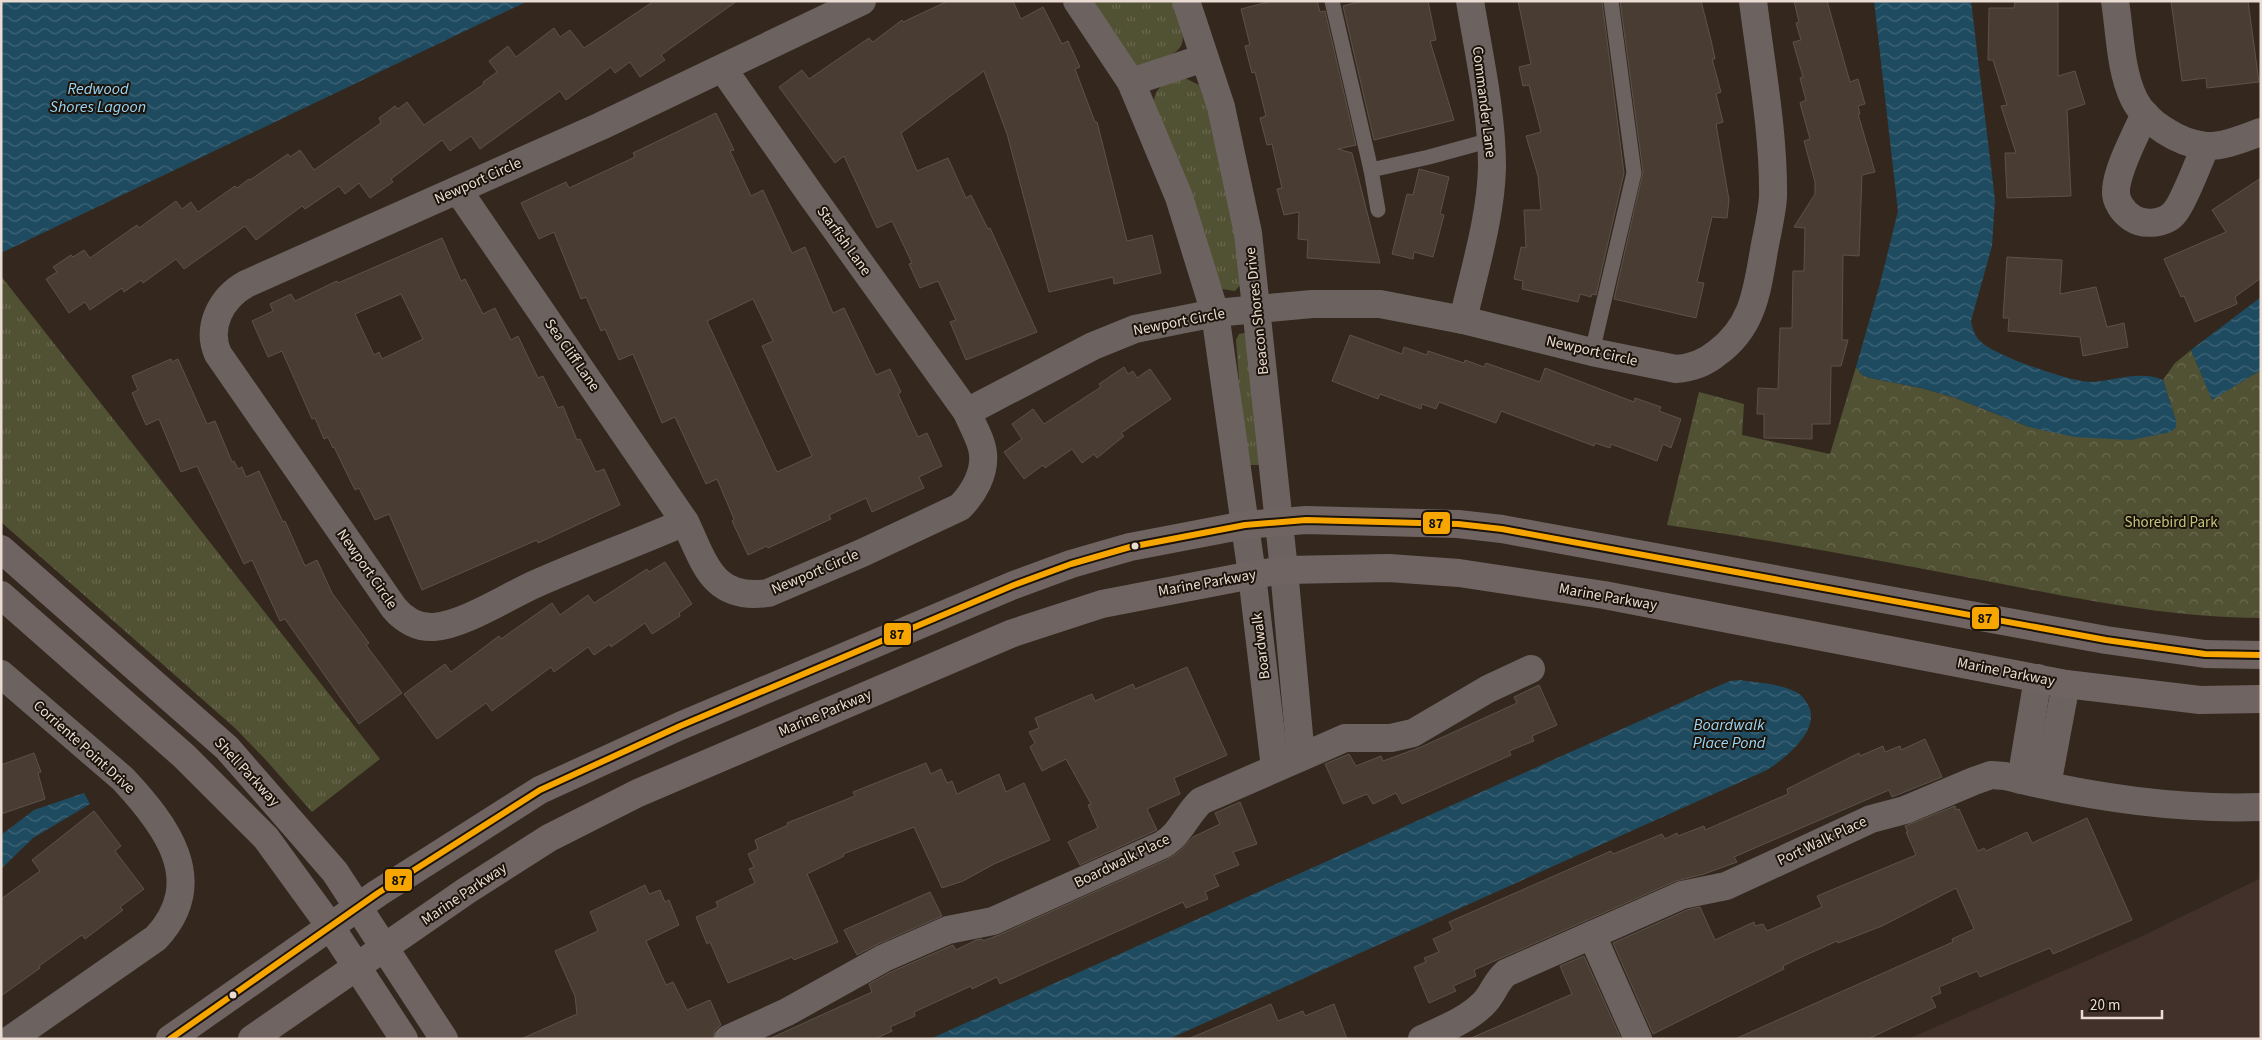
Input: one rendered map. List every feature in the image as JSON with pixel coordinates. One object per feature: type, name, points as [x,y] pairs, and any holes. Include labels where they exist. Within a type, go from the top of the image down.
[{"type":"main road","points":[[170,1039],[358,906],[540,790],[680,726],[944,614],[1071,564],[1130,547],[1245,525],[1306,520],[1458,524],[1502,529],[2106,640],[2205,654],[2261,656]]},
{"type":"main road","name":"Shell Parkway","points":[[1,549],[227,748],[335,872],[444,1039]]},
{"type":"main road","name":"Marine Parkway","points":[[252,1039],[466,891],[549,838],[638,793],[1050,620],[1122,599],[1252,575],[1284,570],[1389,568],[1459,573],[1604,595],[2066,684],[2200,700],[2261,699]]},
{"type":"main road","points":[[1,595],[184,756],[259,831],[330,926],[404,1039]]},
{"type":"street","name":"Newport Circle","points":[[862,1],[723,69],[237,289],[228,296],[218,313],[213,334],[214,347],[394,608],[411,622],[432,627],[456,621],[533,585],[685,522],[717,582],[737,593],[754,595],[768,593],[862,553],[960,507],[972,495],[978,481],[983,453],[967,412],[1093,346],[1135,329],[1215,313],[1312,304],[1380,304],[1463,320],[1592,352],[1676,369],[1685,368],[1711,358],[1727,346],[1742,330],[1748,318],[1759,277],[1773,200],[1772,161],[1753,1]]},
{"type":"street","points":[[1077,1],[1131,82],[1179,198],[1215,313],[1245,525]]},
{"type":"street","name":"Beacon Shores Drive","points":[[1186,1],[1221,107],[1248,233],[1284,570]]},
{"type":"street","name":"Commander Lane","points":[[1463,320],[1488,206],[1492,169],[1491,140],[1470,1]]},
{"type":"street","points":[[2115,1],[2129,84],[2134,98],[2144,114],[2158,126],[2181,139],[2206,146],[2226,144],[2261,132]]},
{"type":"street","points":[[1131,82],[1204,58]]},
{"type":"street","name":"Starfish Lane","points":[[723,69],[967,412]]},
{"type":"street","points":[[2144,114],[2118,178],[2116,192],[2123,210],[2136,221],[2158,222],[2174,213],[2206,146]]},
{"type":"street","name":"Sea Cliff Lane","points":[[458,190],[685,522]]},
{"type":"street","name":"Boardwalk","points":[[1245,525],[1275,768]]},
{"type":"street","name":"Boardwalk","points":[[1284,570],[1301,756]]},
{"type":"street","name":"Boardwalk Place","points":[[728,1039],[788,1012],[884,958],[948,930],[993,921],[1162,845],[1171,840],[1190,812],[1201,801],[1345,738],[1391,738],[1413,733],[1488,689],[1531,669]]},
{"type":"street","name":"Corriente Point Drive","points":[[1,674],[123,779],[136,793],[172,845],[182,876],[180,894],[172,918],[156,938],[11,1039]]},
{"type":"street","points":[[2034,782],[2038,678]]},
{"type":"street","points":[[2034,782],[2066,684]]},
{"type":"street","name":"Port Walk Place","points":[[1422,1039],[1475,1012],[1490,997],[1500,978],[1506,973],[1682,895],[1726,886],[1871,819],[1906,810],[1991,775],[2125,799],[2203,806],[2261,807]]},
{"type":"street","points":[[1592,934],[1638,1039]]},
{"type":"lane","points":[[1332,1],[1371,170],[1378,210]]},
{"type":"lane","points":[[1592,352],[1634,173],[1611,1]]},
{"type":"lane","points":[[1371,170],[1491,140]]},
{"type":"shaded area","points":[[2261,878],[2261,1039],[1908,1039],[2136,939]]},
{"type":"green space","points":[[1093,1],[1174,1],[1182,29],[1183,39],[1181,46],[1169,56],[1141,67],[1136,65]]},
{"type":"green space","points":[[1181,76],[1199,85],[1209,115],[1229,197],[1242,283],[1235,291],[1222,289],[1154,105],[1158,89]]},
{"type":"green space","points":[[1,276],[380,759],[312,812],[235,728],[1,522]]},
{"type":"green space","points":[[1244,333],[1248,335],[1261,465],[1249,465],[1245,460],[1236,340],[1239,334]]},
{"type":"green space","name":"Shorebird Park","points":[[2191,350],[2212,399],[2261,370],[2261,618],[2189,614],[2118,605],[1822,550],[1667,525],[1699,392],[1744,404],[1742,435],[1830,454],[1856,367],[1862,375],[1870,378],[1921,388],[1953,397],[2029,427],[2176,427],[2176,421],[2163,380],[2175,363]]},
{"type":"water","name":"Redwood Shores Lagoon","points":[[1,1],[528,1],[1,253]]},
{"type":"water","points":[[1874,1],[1971,1],[1995,200],[1992,246],[1971,321],[1977,337],[1989,348],[2017,361],[2067,378],[2091,382],[2146,376],[2163,380],[2176,421],[2176,427],[2171,432],[2131,440],[2075,437],[2029,427],[1953,397],[1921,388],[1870,378],[1862,375],[1856,367],[1881,280],[1898,211]]},
{"type":"water","points":[[2261,297],[2261,370],[2212,400],[2191,350]]},
{"type":"water","name":"Boardwalk Place Pond","points":[[1740,680],[1787,688],[1797,692],[1809,707],[1811,716],[1805,735],[1791,752],[1767,770],[1169,1039],[930,1039],[1709,690],[1730,681]]},
{"type":"water","points":[[84,793],[90,804],[33,838],[1,869],[1,835],[34,810]]},
{"type":"building","points":[[654,1],[737,1],[661,55],[665,60],[640,77],[630,62],[615,73],[611,67],[566,100],[560,91],[480,149],[471,136],[450,151],[442,140],[391,179],[393,182],[370,198],[359,183],[345,194],[339,186],[305,209],[302,206],[256,240],[245,226],[184,269],[176,259],[143,283],[141,280],[124,292],[122,288],[90,310],[85,302],[69,313],[46,279],[57,272],[53,267],[71,255],[73,257],[84,250],[90,258],[137,225],[139,228],[176,201],[182,209],[191,202],[198,212],[235,186],[237,188],[288,154],[290,157],[300,150],[314,170],[381,123],[379,118],[395,106],[398,109],[407,102],[424,125],[484,84],[483,82],[497,72],[489,61],[508,46],[516,57],[554,28],[560,37],[570,30],[584,48]]},
{"type":"building","points":[[948,1],[1013,1],[1021,19],[1043,7],[1062,44],[1068,41],[1080,67],[1075,69],[1095,122],[1097,122],[1127,241],[1152,235],[1161,273],[1114,284],[1113,277],[1049,292],[1007,134],[984,71],[901,133],[917,171],[948,158],[966,198],[971,195],[988,229],[990,228],[1037,332],[966,360],[950,322],[956,320],[938,281],[920,288],[909,264],[912,263],[892,221],[877,228],[844,156],[835,163],[779,87],[802,70],[809,79],[869,38],[873,42],[902,20],[903,22]]},
{"type":"building","points":[[1272,1],[1317,1],[1320,12],[1325,11],[1356,145],[1338,149],[1352,153],[1380,263],[1307,258],[1308,240],[1298,239],[1299,212],[1284,215],[1277,189],[1282,188],[1272,144],[1267,145],[1260,118],[1266,116],[1255,72],[1252,73],[1245,46],[1250,45],[1241,9]]},
{"type":"building","points":[[1363,1],[1428,1],[1436,40],[1430,41],[1454,120],[1374,140],[1343,6]]},
{"type":"building","points":[[1518,1],[1602,1],[1624,173],[1596,295],[1592,294],[1591,297],[1580,294],[1578,302],[1522,289],[1523,281],[1514,279],[1521,247],[1526,248],[1524,210],[1541,210],[1538,176],[1526,136],[1541,132],[1529,85],[1523,86],[1519,67],[1531,64]]},
{"type":"building","points":[[1620,1],[1701,1],[1711,40],[1715,59],[1712,59],[1721,92],[1716,94],[1723,122],[1716,124],[1729,200],[1727,218],[1712,217],[1697,282],[1704,283],[1696,318],[1614,299],[1643,172]]},
{"type":"building","points":[[1794,1],[1827,1],[1850,82],[1858,79],[1865,104],[1858,106],[1860,114],[1858,114],[1875,172],[1862,175],[1859,256],[1843,255],[1842,340],[1848,340],[1841,366],[1831,366],[1830,424],[1812,424],[1812,439],[1764,438],[1764,414],[1757,414],[1758,388],[1778,389],[1780,328],[1792,328],[1793,271],[1804,271],[1805,228],[1794,227],[1815,194],[1815,182],[1804,141],[1810,139],[1800,103],[1806,100],[1800,78],[1803,77],[1793,42],[1801,40],[1796,23],[1799,22]]},
{"type":"building","points":[[2171,1],[2248,1],[2259,82],[2207,88],[2206,78],[2182,81]]},
{"type":"building","points":[[2015,2],[2058,2],[2058,76],[2075,71],[2085,104],[2067,110],[2071,196],[2007,198],[2005,153],[2016,153],[2001,106],[2007,105],[1993,60],[1988,60],[1989,8],[2014,8]]},
{"type":"building","points":[[716,113],[734,150],[730,151],[751,196],[763,190],[792,253],[805,247],[833,313],[844,308],[876,375],[890,369],[901,392],[898,394],[918,437],[927,433],[942,466],[919,477],[924,488],[872,512],[866,498],[829,515],[831,519],[768,548],[767,546],[748,555],[732,521],[734,519],[717,479],[706,484],[675,417],[662,423],[633,354],[619,360],[605,329],[601,331],[586,297],[581,299],[554,232],[539,239],[521,203],[566,182],[569,188],[635,157],[633,153]],"holes":[[[753,299],[773,341],[762,346],[812,456],[777,472],[707,321]]]},
{"type":"building","points":[[1419,169],[1449,177],[1440,214],[1444,215],[1433,257],[1414,252],[1413,259],[1392,254],[1407,194],[1413,195]]},
{"type":"building","points":[[2261,178],[2261,278],[2235,297],[2237,304],[2195,322],[2184,296],[2181,297],[2164,259],[2226,232],[2212,210]]},
{"type":"building","points":[[442,238],[461,281],[465,279],[483,314],[495,308],[511,340],[518,336],[538,378],[543,376],[558,408],[563,406],[577,440],[580,439],[596,472],[604,469],[620,505],[538,543],[537,540],[422,590],[389,514],[375,520],[359,488],[355,490],[328,437],[324,439],[315,418],[312,419],[282,351],[268,357],[252,321],[273,311],[270,304],[291,294],[295,301],[337,281],[338,283]],"holes":[[[401,294],[423,339],[382,359],[379,352],[374,355],[355,314]]]},
{"type":"building","points":[[2007,257],[2062,260],[2060,294],[2096,287],[2107,327],[2124,323],[2128,347],[2083,356],[2080,337],[2008,331],[2009,318],[2003,318]]},
{"type":"building","points":[[1350,335],[1402,354],[1404,347],[1427,355],[1428,351],[1464,363],[1465,360],[1484,367],[1486,363],[1540,382],[1545,368],[1634,402],[1635,398],[1661,407],[1659,411],[1681,419],[1671,448],[1663,444],[1657,461],[1611,444],[1610,448],[1595,443],[1594,446],[1501,411],[1496,423],[1439,402],[1436,409],[1422,404],[1421,409],[1380,394],[1378,399],[1332,381]]},
{"type":"building","points":[[171,359],[172,362],[178,359],[207,424],[215,421],[232,462],[234,461],[238,469],[242,467],[246,477],[259,471],[283,522],[285,521],[305,566],[317,560],[332,593],[369,643],[366,645],[402,693],[359,724],[285,619],[280,621],[252,560],[244,564],[197,466],[181,472],[159,419],[146,425],[132,393],[138,390],[132,376]]},
{"type":"building","points":[[1124,367],[1128,374],[1133,371],[1137,378],[1150,369],[1171,399],[1121,433],[1124,436],[1097,458],[1094,454],[1082,463],[1072,449],[1045,468],[1043,465],[1024,479],[1004,452],[1022,439],[1012,424],[1033,409],[1044,424],[1101,387],[1099,384]]},
{"type":"building","points":[[665,562],[692,604],[679,613],[680,616],[652,634],[645,623],[611,647],[610,644],[594,655],[588,647],[554,672],[551,667],[492,711],[486,703],[437,739],[404,694],[445,664],[451,672],[499,636],[501,639],[552,603],[560,615],[588,595],[594,603],[647,569],[649,572]]},
{"type":"building","points":[[1187,667],[1227,755],[1174,778],[1180,794],[1147,809],[1157,830],[1080,865],[1068,842],[1098,828],[1088,805],[1091,804],[1066,759],[1042,771],[1030,747],[1035,743],[1029,732],[1039,728],[1035,718],[1092,694],[1095,701],[1133,684],[1135,689]]},
{"type":"building","points":[[1539,685],[1557,725],[1532,736],[1534,741],[1509,751],[1511,755],[1402,804],[1396,793],[1373,804],[1367,794],[1343,804],[1325,764],[1349,754],[1356,766],[1381,756],[1383,761],[1421,747],[1517,703],[1514,697]]},
{"type":"building","points":[[1925,739],[1942,777],[1892,797],[1889,790],[1734,857],[1737,862],[1704,874],[1676,881],[1474,970],[1476,976],[1453,986],[1456,991],[1429,1003],[1414,967],[1426,962],[1424,958],[1439,952],[1433,939],[1453,930],[1449,922],[1611,851],[1613,854],[1662,834],[1665,839],[1677,833],[1678,836],[1704,826],[1705,830],[1788,794],[1787,789],[1859,753],[1860,756],[1883,746],[1885,752],[1900,746],[1901,750]]},
{"type":"building","points":[[34,753],[41,772],[38,773],[45,799],[1,814],[1,765]]},
{"type":"building","points":[[926,763],[931,774],[941,769],[947,783],[952,781],[957,794],[999,774],[1006,792],[1024,783],[1050,840],[994,864],[963,881],[942,888],[914,827],[843,854],[844,856],[807,874],[838,942],[794,960],[792,957],[728,983],[710,942],[707,944],[696,917],[718,907],[716,902],[755,883],[749,869],[754,867],[748,854],[758,849],[755,840],[788,825],[787,823],[855,796],[853,792]]},
{"type":"building","points":[[1240,802],[1257,844],[1233,852],[1239,865],[1214,875],[1219,886],[1205,892],[1208,899],[1186,908],[1183,902],[1000,984],[997,977],[972,989],[971,986],[914,1012],[915,1016],[890,1027],[892,1031],[875,1039],[769,1039],[872,992],[869,984],[891,972],[953,945],[956,950],[976,940],[982,939],[983,941],[999,935],[1168,859],[1179,852],[1193,837],[1220,824],[1215,813]]},
{"type":"building","points":[[1955,806],[1956,810],[1959,809],[1978,851],[1984,848],[1986,851],[2027,832],[2032,843],[2087,818],[2132,920],[2053,954],[2050,948],[1980,977],[1977,971],[1939,987],[1941,993],[1931,997],[1936,1007],[1868,1039],[1735,1039],[1953,942],[1952,939],[1974,929],[1956,888],[1882,926],[1838,943],[1837,941],[1795,960],[1783,966],[1784,969],[1653,1034],[1613,943],[1687,910],[1700,907],[1715,940],[1754,922],[1755,926],[1763,924],[1767,931],[1822,907],[1817,896],[1916,855],[1905,826]]},
{"type":"building","points":[[94,811],[121,846],[115,851],[144,889],[120,907],[123,910],[85,939],[82,935],[1,996],[1,899],[40,871],[32,860]]},
{"type":"building","points":[[645,885],[649,894],[660,890],[665,902],[669,900],[679,925],[646,941],[666,985],[673,982],[687,1010],[710,1000],[721,1025],[715,1030],[713,1039],[521,1039],[577,1014],[575,996],[555,951],[598,931],[590,912]]},
{"type":"building","points":[[930,892],[942,916],[857,955],[844,930]]},
{"type":"building","points":[[1584,956],[1621,1039],[1469,1039],[1572,994],[1560,966]]},
{"type":"building","points":[[1271,1004],[1278,1021],[1303,1011],[1305,1016],[1334,1004],[1347,1039],[1188,1039]]},
{"type":"transit line","name":"87","points":[[170,1039],[378,893],[540,790],[680,726],[1014,585],[1071,564],[1130,547],[1245,525],[1306,520],[1458,524],[1502,529],[2106,640],[2205,654],[2261,655]]}]
